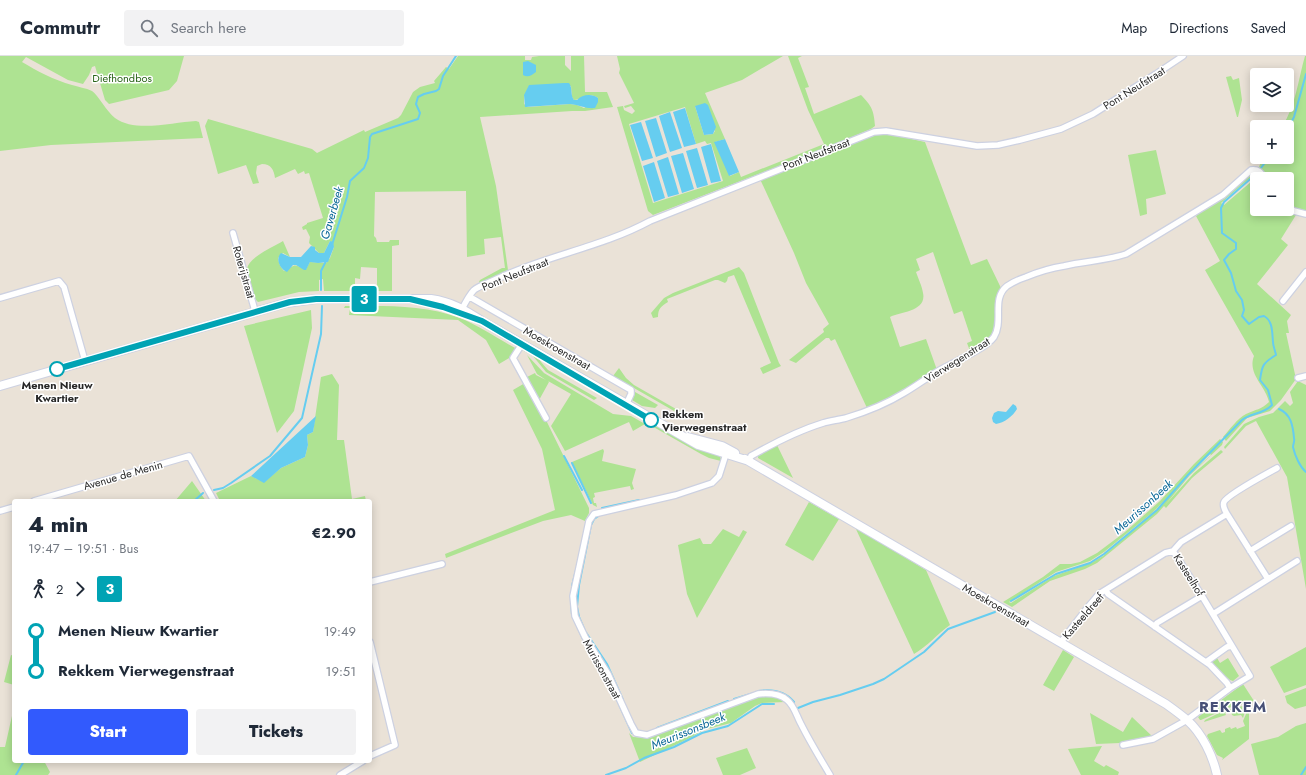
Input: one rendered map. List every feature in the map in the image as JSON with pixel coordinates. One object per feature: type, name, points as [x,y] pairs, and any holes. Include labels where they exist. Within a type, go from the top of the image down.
[{"type":"main road","name":"Moeskroenstraat","points":[[0,386],[286,303],[306,300],[410,299],[461,310],[698,446],[749,461]]},
{"type":"main road","name":"Moeskroenstraat","points":[[679,436],[722,446],[1166,704],[1188,719],[1209,752],[1217,775]]},
{"type":"street","name":"Pont Neufstraat","points":[[461,310],[474,290],[512,272],[535,263],[602,243],[650,221],[874,132],[886,131],[971,146],[988,146],[1020,140],[1061,129],[1093,114],[1183,56]]},
{"type":"street","name":"Vierwegenstraat","points":[[749,461],[751,456],[783,438],[883,404],[903,394],[939,371],[983,346],[993,338],[996,332],[998,326],[998,301],[1001,292],[1006,286],[1015,281],[1050,269],[1065,265],[1106,260],[1126,254],[1222,195],[1251,170],[1256,169],[1260,172]]},
{"type":"street","points":[[1294,211],[1306,214]]},
{"type":"street","name":"Roterijstraat","points":[[233,233],[255,311]]},
{"type":"street","points":[[1283,301],[1306,272]]},
{"type":"street","points":[[0,298],[60,281],[64,287],[85,361]]},
{"type":"street","name":"Moeskroenstraat","points":[[470,297],[631,390],[631,394],[626,405]]},
{"type":"street","points":[[522,344],[513,358],[546,418]]},
{"type":"street","points":[[1298,378],[1306,376]]},
{"type":"street","name":"Murissonstraat","points":[[726,454],[719,476],[712,483],[676,495],[594,514],[589,521],[573,596],[575,616],[585,637],[608,674],[631,724],[639,735],[647,736],[758,694],[776,694],[789,702],[830,775]]},
{"type":"street","name":"Avenue de Menin","points":[[41,499],[189,456],[213,499]]},
{"type":"street","points":[[1268,579],[1223,506],[1225,500],[1277,468]]},
{"type":"street","points":[[0,511],[12,508]]},
{"type":"street","name":"Kasteelhof","points":[[1227,514],[1181,542],[1173,551],[1202,596],[1231,646]]},
{"type":"street","points":[[1250,551],[1291,526]]},
{"type":"street","name":"Kasteeldreef","points":[[1060,642],[1094,599],[1165,553],[1173,551]]},
{"type":"street","points":[[1212,614],[1297,561]]},
{"type":"street","points":[[372,582],[442,564]]},
{"type":"street","name":"Kasteeldreef","points":[[1106,590],[1108,594],[1206,662],[1230,688]]},
{"type":"street","points":[[1155,627],[1157,623],[1202,596]]},
{"type":"street","points":[[1123,745],[1154,739],[1188,719],[1230,688],[1250,676],[1231,646],[1206,662]]},
{"type":"street","points":[[372,650],[395,745],[372,755]]},
{"type":"street","points":[[340,775],[359,763]]},
{"type":"green space","name":"Diefhondbos","points":[[0,56],[184,56],[177,81],[169,90],[109,104],[105,100],[95,66],[92,67],[83,84],[68,80],[26,57],[22,62],[52,78],[92,91],[115,118],[123,122],[133,125],[154,126],[196,121],[199,122],[203,138],[51,145],[0,151]]},
{"type":"green space","points":[[458,56],[525,56],[525,60],[531,60],[532,57],[539,56],[565,56],[565,65],[571,71],[571,56],[584,56],[585,92],[607,92],[613,107],[585,111],[480,117],[496,186],[508,270],[480,285],[480,280],[502,268],[505,268],[501,237],[484,239],[485,254],[467,257],[466,191],[375,192],[374,236],[377,242],[399,240],[399,245],[392,246],[392,291],[377,291],[377,268],[361,267],[360,279],[355,278],[355,291],[324,291],[323,279],[319,280],[319,291],[299,292],[258,302],[254,298],[247,273],[248,266],[256,257],[283,241],[290,257],[283,253],[278,258],[284,271],[295,266],[306,269],[310,262],[326,263],[330,258],[334,247],[330,241],[324,253],[319,253],[309,243],[310,237],[306,229],[303,230],[302,227],[307,223],[323,218],[309,173],[305,174],[304,171],[298,174],[295,169],[275,178],[272,168],[268,165],[262,164],[257,166],[256,173],[259,183],[253,184],[246,165],[218,174],[205,126],[208,119],[312,149],[317,153],[364,130],[365,132],[398,118],[413,92],[420,87],[435,83],[434,81],[446,67],[449,69]],"holes":[[[571,86],[572,97],[574,100],[589,95],[598,98],[584,108],[570,104],[528,107],[524,104],[524,95]]]},
{"type":"green space","points":[[617,56],[783,56],[742,80],[705,93],[725,139],[715,142],[730,176],[739,172],[741,177],[824,144],[808,110],[788,56],[802,56],[798,58],[809,87],[805,88],[814,114],[861,95],[872,109],[875,126],[826,148],[653,215],[648,211],[617,107],[623,106],[624,110],[632,114],[635,111],[631,106],[625,108],[624,106],[634,103],[619,73],[620,69]],"holes":[[[695,106],[715,131],[713,134],[704,135]],[[685,107],[696,144],[705,141],[707,144],[711,143],[723,181],[653,203],[629,124]]]},
{"type":"green space","points":[[1306,56],[1306,212],[1303,216],[1296,215],[1281,239],[1288,245],[1257,284],[1291,315],[1287,321],[1289,333],[1286,333],[1296,379],[1281,400],[1270,411],[1247,418],[1226,441],[1223,437],[1234,424],[1246,414],[1263,407],[1269,402],[1253,369],[1254,356],[1205,270],[1220,261],[1196,216],[1250,174],[1250,178],[1221,203],[1224,205],[1250,183],[1250,216],[1294,216],[1294,172],[1259,172],[1259,167],[1260,164],[1294,164],[1294,120],[1286,120],[1290,112],[1294,112],[1296,92]]},
{"type":"green space","points":[[1231,76],[1233,80],[1239,78],[1242,100],[1238,117],[1226,77]]},
{"type":"green space","points":[[885,133],[925,142],[971,265],[987,259],[1001,288],[998,295],[994,329],[991,335],[984,342],[970,351],[967,343],[972,341],[962,311],[954,314],[933,252],[916,259],[920,270],[916,272],[922,290],[923,299],[921,304],[912,310],[890,317],[900,347],[926,339],[937,370],[903,391],[867,408],[835,339],[831,341],[829,338],[826,338],[796,363],[789,360],[824,332],[823,329],[829,324],[806,283],[760,179],[866,137]]},
{"type":"green space","points":[[1156,150],[1166,194],[1146,199],[1147,214],[1140,216],[1128,155]]},
{"type":"green space","points":[[739,267],[744,273],[781,366],[763,374],[760,368],[771,363],[734,275],[728,277],[725,283],[715,280],[667,299],[668,302],[660,308],[658,317],[653,318],[651,313],[664,298],[673,293]]},
{"type":"green space","points":[[345,306],[418,308],[446,313],[475,325],[517,349],[511,357],[499,364],[486,340],[458,320],[349,315],[350,308],[344,308]]},
{"type":"green space","points":[[311,310],[312,328],[294,411],[277,433],[244,326]]},
{"type":"green space","points":[[524,349],[539,358],[548,370],[597,398],[594,400],[546,372],[533,356],[522,350]]},
{"type":"green space","points":[[527,355],[544,373],[613,414],[631,416],[645,424],[633,431],[629,422],[565,451],[551,426],[571,394],[548,381],[549,382],[538,402],[525,378],[535,373],[546,380],[537,374]]},
{"type":"green space","points":[[619,368],[626,378],[634,385],[683,413],[681,415],[613,376]]},
{"type":"green space","points":[[332,374],[339,385],[337,440],[344,440],[352,499],[219,499],[216,493],[251,476],[264,482],[281,468],[305,457],[308,445],[307,435],[313,432],[321,377]]},
{"type":"green space","points":[[1298,381],[1306,385],[1306,589],[1287,477],[1256,421],[1246,426],[1225,449],[1224,447],[1244,424],[1259,417],[1273,413],[1285,401],[1290,406],[1293,403],[1290,392]]},
{"type":"green space","points":[[525,383],[545,418],[589,508],[589,513],[585,521],[571,515],[543,521],[446,558],[445,554],[555,510],[542,449],[513,390]]},
{"type":"green space","points":[[635,392],[658,405],[655,408],[642,406],[632,400]]},
{"type":"green space","points":[[651,423],[692,445],[717,454],[721,458],[721,461],[701,454],[650,425]]},
{"type":"green space","points":[[1220,439],[1223,442],[1222,445],[1190,475],[1165,505],[1194,473],[1221,450],[1223,452],[1192,478],[1166,508],[1164,506],[1157,514],[1097,563],[1085,569],[1050,581],[1012,607],[1003,602],[1043,577],[1060,564],[1080,562],[1097,553],[1125,532],[1160,501],[1194,464]],"holes":[[[1210,454],[1211,455],[1193,471],[1157,510],[1103,556],[1091,563],[1054,576],[1011,603],[1009,602],[1056,572],[1090,561],[1104,552],[1152,513],[1193,469]]]},
{"type":"green space","points":[[777,445],[793,478],[758,458],[758,456]]},
{"type":"green space","points":[[603,449],[602,461],[636,469],[632,483],[634,489],[631,490],[630,486],[594,493],[594,503],[596,503],[597,507],[593,505],[572,462]]},
{"type":"green space","points":[[192,481],[205,499],[177,499]]},
{"type":"green space","points":[[365,496],[366,499],[352,499]]},
{"type":"green space","points":[[809,502],[839,519],[813,561],[785,545]]},
{"type":"green space","points":[[855,527],[926,570],[950,625],[914,654]]},
{"type":"green space","points":[[723,529],[739,537],[743,530],[747,532],[697,618],[687,594],[678,545],[700,538],[703,544],[711,544]]},
{"type":"green space","points":[[1306,647],[1306,685],[1284,693],[1270,667]]},
{"type":"green space","points":[[1063,650],[1074,657],[1054,691],[1043,685]]},
{"type":"green space","points":[[11,655],[12,684],[4,682]]},
{"type":"green space","points":[[1217,658],[1220,663],[1228,658],[1239,676],[1233,681],[1230,680],[1213,665],[1213,660]]},
{"type":"green space","points":[[1243,684],[1254,701],[1228,708],[1200,720],[1198,717]]},
{"type":"green space","points":[[1306,688],[1306,706],[1295,709],[1287,703],[1285,696]]},
{"type":"green space","points":[[762,696],[779,698],[785,702],[762,703],[755,706],[731,723],[703,730],[692,737],[640,762],[629,733],[633,737],[649,738],[753,698]]},
{"type":"green space","points":[[1247,705],[1243,718],[1241,715],[1232,715],[1231,711],[1225,713],[1226,715],[1204,722],[1205,720],[1223,711]]},
{"type":"green space","points":[[1249,707],[1249,739],[1222,760],[1223,758],[1217,755],[1207,736],[1208,734],[1220,730],[1222,733],[1225,732],[1225,729],[1230,727],[1231,729],[1236,727],[1237,729],[1245,726],[1243,721]]},
{"type":"green space","points":[[1090,713],[1123,732],[1132,717],[1153,737],[1120,743],[1096,744]]},
{"type":"green space","points":[[12,716],[12,763],[45,763],[50,772],[48,775],[0,775],[0,747],[5,747]]},
{"type":"green space","points":[[1306,723],[1306,775],[1259,775],[1251,744],[1278,737],[1296,726]]},
{"type":"green space","points":[[1102,746],[1094,761],[1104,767],[1106,765],[1119,772],[1118,775],[1081,775],[1068,749]]},
{"type":"green space","points":[[747,748],[756,768],[740,775],[723,775],[716,758]]},
{"type":"water","points":[[528,61],[536,65],[536,72],[527,76],[523,75],[523,62]]},
{"type":"water","points":[[569,83],[574,100],[587,95],[598,98],[595,108],[570,104],[525,107],[524,95],[529,85]]},
{"type":"water","points":[[705,103],[708,105],[716,127],[713,134],[704,135],[695,106]]},
{"type":"water","points":[[685,108],[696,144],[684,147],[673,112]]},
{"type":"water","points":[[670,112],[682,148],[670,152],[659,116]]},
{"type":"water","points":[[656,118],[667,153],[656,157],[645,121]]},
{"type":"water","points":[[641,122],[653,158],[642,161],[630,125]]},
{"type":"water","points":[[725,139],[739,172],[729,176],[714,142]]},
{"type":"water","points":[[711,144],[721,181],[711,183],[701,147]]},
{"type":"water","points":[[697,148],[708,185],[697,188],[686,151]]},
{"type":"water","points":[[683,153],[694,189],[682,193],[671,156]]},
{"type":"water","points":[[668,157],[679,194],[668,197],[657,161]]},
{"type":"water","points":[[654,162],[665,198],[654,202],[643,166]]},
{"type":"water","points":[[330,241],[333,242],[334,247],[328,262],[310,262],[306,270],[293,265],[287,272],[282,269],[279,264],[278,258],[281,253],[290,257],[301,257],[311,246],[315,247],[315,250],[319,253],[324,253]]},
{"type":"water","points":[[1013,404],[1017,409],[1011,417],[996,424],[993,422],[992,418],[994,413],[998,411],[1006,412]]},
{"type":"water","points":[[316,416],[313,432],[307,435],[308,445],[305,457],[281,468],[264,483],[251,476]]},
{"type":"waterway","name":"Gaverbeek","points":[[332,245],[347,197],[350,181],[364,168],[368,158],[370,137],[372,134],[418,119],[420,113],[416,104],[418,97],[439,89],[443,76],[456,56]]},
{"type":"waterway","points":[[1292,120],[1306,74]]},
{"type":"waterway","points":[[1261,168],[1264,164]]},
{"type":"waterway","name":"Meurissonbeek","points":[[1011,601],[1056,574],[1090,563],[1104,554],[1157,510],[1188,475],[1242,420],[1265,410],[1272,405],[1268,390],[1260,380],[1264,365],[1268,360],[1276,355],[1273,345],[1271,324],[1264,316],[1259,317],[1249,324],[1242,316],[1244,310],[1242,300],[1236,291],[1231,273],[1224,260],[1236,249],[1236,243],[1222,233],[1221,208],[1224,202],[1250,179]]},
{"type":"waterway","name":"Gaverbeek","points":[[321,290],[321,271],[326,261]]},
{"type":"waterway","points":[[214,490],[223,488],[270,456],[302,418],[321,334],[322,306]]},
{"type":"waterway","points":[[1279,409],[1283,411],[1291,421],[1294,439],[1293,447],[1296,458],[1306,472]]},
{"type":"waterway","points":[[564,456],[582,490]]},
{"type":"waterway","points":[[572,463],[591,503]]},
{"type":"waterway","points":[[196,499],[203,493]]},
{"type":"waterway","points":[[602,508],[639,500]]},
{"type":"waterway","points":[[600,515],[594,519],[591,525],[579,585],[577,607],[579,617],[585,631],[607,664],[623,700]]},
{"type":"waterway","points":[[572,586],[576,570]]},
{"type":"waterway","points":[[571,598],[572,615],[583,639]]},
{"type":"waterway","name":"Meurissonbeek","points":[[798,708],[873,684],[884,679],[924,652],[948,629],[995,612]]},
{"type":"waterway","points":[[758,691],[768,690],[782,693],[787,695],[794,702]]},
{"type":"waterway","points":[[614,693],[632,733]]},
{"type":"waterway","points":[[734,699],[754,693]]},
{"type":"waterway","points":[[657,728],[728,701]]},
{"type":"waterway","name":"Meurissonsbeek","points":[[606,775],[626,768],[644,758],[674,747],[702,733],[728,726],[762,704],[774,704]]},
{"type":"waterway","points":[[16,775],[23,763]]},
{"type":"waterway","points":[[1301,775],[1306,767]]},
{"type":"bus line","name":"3","points":[[57,369],[290,302],[316,299],[410,299],[460,312],[482,321],[651,420]]},
{"type":"place","name":"Menen Nieuw Kwartier","points":[[57,369]]},
{"type":"place","name":"Rekkem Vierwegenstraat","points":[[651,420]]},
{"type":"district","name":"REKKEM","points":[[1233,707]]}]
